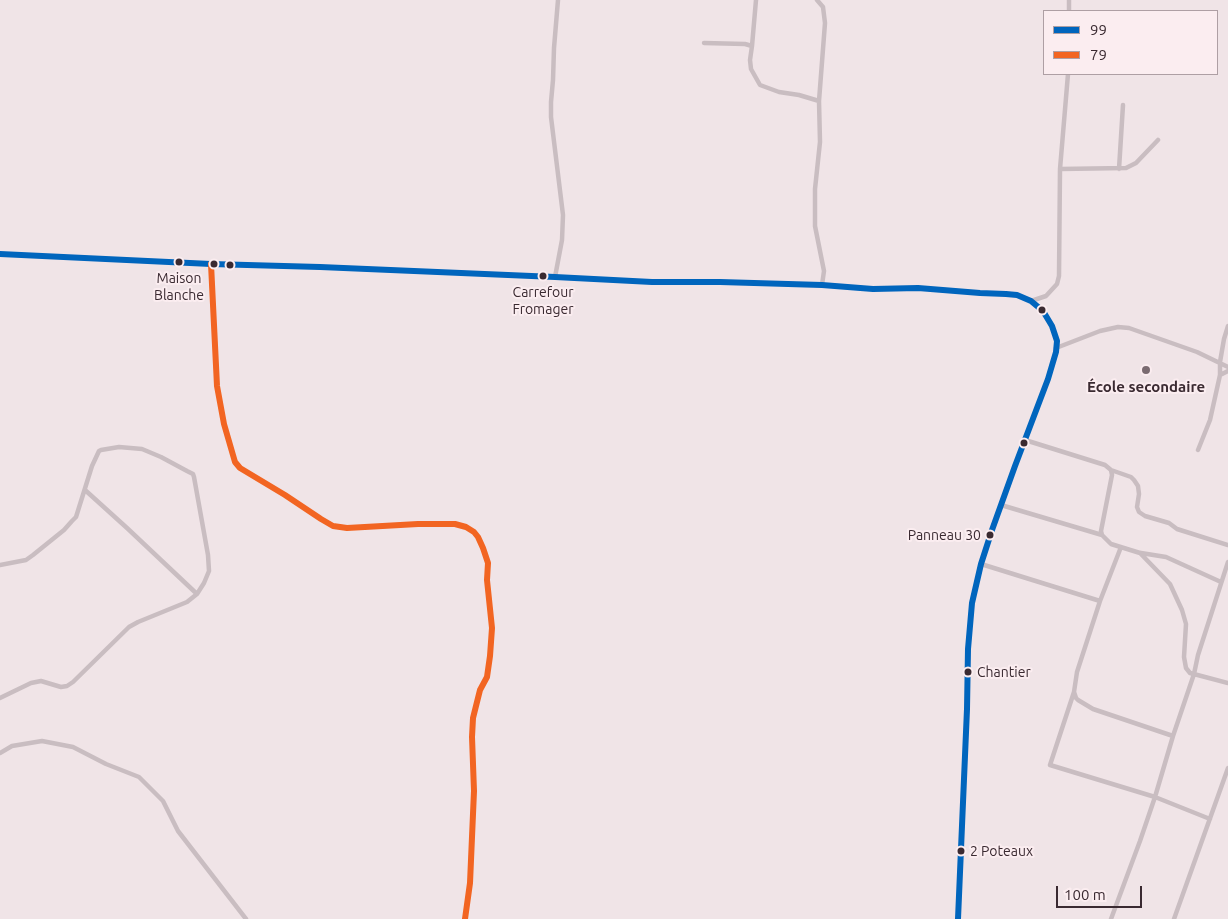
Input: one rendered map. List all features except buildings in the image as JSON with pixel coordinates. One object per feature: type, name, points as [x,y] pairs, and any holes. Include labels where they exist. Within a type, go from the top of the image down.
[{"type":"street","points":[[556,277],[562,240],[562,215],[551,102],[558,0]]},
{"type":"street","points":[[756,0],[750,60],[751,69],[760,85],[780,92],[820,101]]},
{"type":"street","points":[[818,0],[823,7],[825,23],[820,101],[820,142],[815,189],[815,226],[824,271],[822,286]]},
{"type":"street","points":[[704,43],[745,44],[752,46]]},
{"type":"street","points":[[1031,301],[1046,296],[1057,284],[1059,276],[1060,169],[1068,75]]},
{"type":"street","points":[[1119,169],[1123,105]]},
{"type":"street","points":[[1060,169],[1126,168],[1136,162],[1158,140]]},
{"type":"street","points":[[0,254],[652,282],[720,282],[873,289],[918,288],[980,294],[1017,295],[1031,301],[1048,318],[1057,341],[1048,379],[981,564],[972,604],[968,649],[958,919]]},
{"type":"street","points":[[211,264],[217,386],[224,424],[235,462],[240,468],[333,526],[347,528],[455,524],[466,527],[474,532],[483,548],[488,563],[486,580],[492,628],[487,676],[480,690],[473,718],[474,790],[470,874],[465,919]]},
{"type":"street","points":[[1198,450],[1210,420],[1220,376],[1220,362],[1228,326]]},
{"type":"street","points":[[1056,348],[1100,331],[1118,327],[1129,328],[1197,352],[1228,367]]},
{"type":"street","points":[[1220,376],[1228,371]]},
{"type":"street","points":[[1025,440],[1105,465],[1111,470],[1130,477],[1138,486],[1137,507],[1139,512],[1145,516],[1169,523],[1177,529],[1228,545]]},
{"type":"street","points":[[0,565],[26,560],[45,547],[76,517],[92,466],[99,451],[119,447],[142,450],[161,457],[192,474],[194,477],[209,570],[197,594],[187,602],[128,628],[67,686],[61,687],[41,681],[31,683],[0,698]]},
{"type":"street","points":[[1102,535],[1101,531],[1112,475],[1111,470]]},
{"type":"street","points":[[85,490],[197,594]]},
{"type":"street","points":[[1001,505],[1102,535],[1111,544],[1120,547],[1140,553],[1166,557],[1221,582]]},
{"type":"street","points":[[1120,547],[1100,601],[1078,672],[1074,692],[1050,765],[1155,797],[1210,819]]},
{"type":"street","points":[[1140,553],[1170,584],[1182,610],[1186,624],[1184,657],[1186,668],[1190,673],[1228,684]]},
{"type":"street","points":[[1111,919],[1155,797],[1228,562]]},
{"type":"street","points":[[981,564],[1100,601]]},
{"type":"street","points":[[1074,692],[1078,700],[1093,709],[1173,736]]},
{"type":"street","points":[[0,753],[12,746],[42,741],[73,747],[106,764],[139,777],[163,801],[178,831],[246,919]]},
{"type":"street","points":[[1174,919],[1228,768]]},
{"type":"transit line","name":"99","points":[[0,254],[652,282],[822,285],[873,289],[918,288],[1017,295],[1031,301],[1043,311],[1052,326],[1057,341],[1056,352],[1048,379],[992,530],[981,564],[972,603],[968,649],[958,919]]},
{"type":"transit line","name":"79","points":[[211,264],[217,386],[224,424],[235,462],[240,468],[333,526],[347,528],[455,524],[466,527],[474,532],[483,548],[488,563],[487,580],[492,628],[487,677],[480,690],[473,718],[474,791],[470,883],[465,919]]},
{"type":"place","name":"Maison Blanche","points":[[179,262]]},
{"type":"place","name":"Carrefour Fromager","points":[[543,276]]},
{"type":"place","name":"École secondaire","points":[[1146,370]]},
{"type":"place","name":"Panneau 30","points":[[990,535]]},
{"type":"place","name":"Chantier","points":[[968,672]]},
{"type":"place","name":"2 Poteaux","points":[[961,851]]}]
